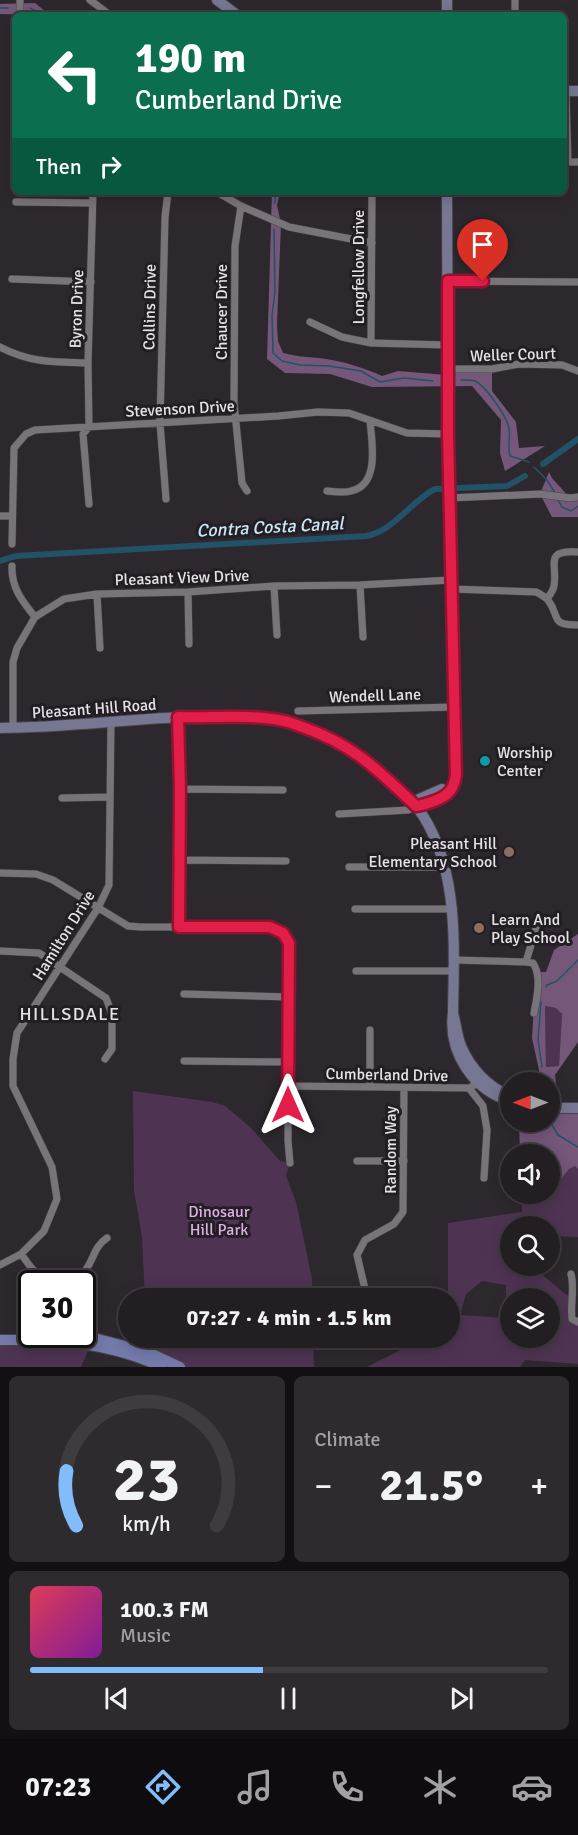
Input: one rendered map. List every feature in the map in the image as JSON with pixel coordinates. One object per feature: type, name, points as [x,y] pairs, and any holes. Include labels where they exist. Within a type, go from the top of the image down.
[{"type":"main road","points":[[0,1334],[18,1334]]},
{"type":"main road","points":[[96,1338],[148,1352],[180,1367]]},
{"type":"main road","points":[[0,1340],[91,1344],[146,1359],[162,1367]]},
{"type":"street","points":[[90,0],[106,12]]},
{"type":"street","points":[[217,0],[233,12]]},
{"type":"street","points":[[567,138],[568,162],[578,162]]},
{"type":"street","name":"Byron Drive","points":[[89,504],[83,434],[89,427],[88,363],[93,195]]},
{"type":"street","name":"Collins Drive","points":[[166,499],[160,423],[165,217],[168,195]]},
{"type":"street","points":[[222,195],[289,227],[372,243]]},
{"type":"street","name":"Longfellow Drive","points":[[371,343],[372,195]]},
{"type":"street","points":[[339,814],[408,810],[416,806],[419,799],[446,787],[451,788],[456,775],[448,434],[447,195]]},
{"type":"street","points":[[16,202],[93,202]]},
{"type":"street","name":"Chaucer Drive","points":[[241,206],[235,246],[234,403],[242,483],[247,491]]},
{"type":"street","points":[[12,279],[91,282]]},
{"type":"street","points":[[448,281],[578,282]]},
{"type":"street","points":[[310,322],[342,337],[371,343],[448,345]]},
{"type":"street","points":[[0,347],[31,360],[88,363]]},
{"type":"street","name":"Weller Court","points":[[448,369],[492,369],[519,364],[562,365],[578,371]]},
{"type":"street","name":"Stevenson Drive","points":[[12,544],[14,448],[26,434],[34,430],[318,412],[349,413],[407,434],[448,434]]},
{"type":"street","points":[[327,491],[350,492],[366,483],[370,476],[372,457],[370,421]]},
{"type":"street","points":[[449,491],[574,498]]},
{"type":"street","points":[[0,516],[12,516]]},
{"type":"street","points":[[578,552],[563,552],[554,559],[554,584],[548,599],[556,619],[563,625],[578,625]]},
{"type":"street","points":[[12,566],[11,579],[24,604],[35,617]]},
{"type":"street","points":[[360,585],[363,637]]},
{"type":"street","name":"Pleasant View Drive","points":[[13,728],[13,662],[16,648],[35,617],[64,599],[97,594],[188,592],[274,586],[451,585],[536,592],[548,599]]},
{"type":"street","points":[[274,586],[277,635]]},
{"type":"street","points":[[188,592],[189,644]]},
{"type":"street","points":[[97,594],[100,648]]},
{"type":"street","name":"Wendell Lane","points":[[298,711],[454,707]]},
{"type":"street","points":[[178,717],[179,927]]},
{"type":"street","name":"Pleasant Hill Road","points":[[0,728],[178,717],[255,718],[285,721],[327,736],[373,766],[416,806],[434,837],[444,867],[453,909],[453,1013],[461,1046],[477,1084],[500,1097]]},
{"type":"street","name":"Hamilton Drive","points":[[0,1264],[21,1254],[44,1231],[57,1199],[52,1167],[13,1086],[13,1059],[17,1033],[98,908],[109,885],[111,722]]},
{"type":"street","points":[[180,789],[283,790]]},
{"type":"street","points":[[62,798],[110,797]]},
{"type":"street","points":[[180,860],[286,861]]},
{"type":"street","points":[[349,867],[444,867]]},
{"type":"street","points":[[0,873],[36,874],[52,880],[128,926],[270,927],[283,933],[289,943],[288,1141],[290,1163]]},
{"type":"street","points":[[355,909],[453,909]]},
{"type":"street","points":[[526,962],[538,921]]},
{"type":"street","points":[[0,951],[39,953],[106,998],[112,1014],[112,1049],[105,1059]]},
{"type":"street","points":[[356,971],[533,963],[536,966],[538,992],[534,1013]]},
{"type":"street","points":[[184,994],[288,997]]},
{"type":"street","points":[[370,1030],[370,1087]]},
{"type":"street","points":[[184,1061],[288,1062]]},
{"type":"street","points":[[477,1084],[487,1130],[484,1178]]},
{"type":"street","name":"Pleasant Hill Road","points":[[477,1084],[500,1091]]},
{"type":"street","name":"Cumberland Drive","points":[[288,1086],[404,1087],[477,1084]]},
{"type":"street","name":"Random Way","points":[[364,1288],[357,1255],[365,1240],[394,1224],[403,1212],[404,1087]]},
{"type":"street","points":[[560,1108],[578,1108]]},
{"type":"street","points":[[357,1161],[404,1161]]},
{"type":"street","points":[[21,1254],[35,1271],[45,1277],[60,1282],[75,1280],[85,1271],[100,1243],[107,1238]]},
{"type":"street","points":[[571,1274],[572,1319],[578,1322]]},
{"type":"green space","points":[[545,1006],[556,1008],[562,1014],[559,1066],[546,1067]]},
{"type":"green space","name":"Dinosaur Hill Park","points":[[133,1091],[212,1102],[225,1106],[251,1128],[280,1161],[290,1163],[286,1176],[296,1202],[312,1288],[144,1288],[142,1237],[134,1190]]},
{"type":"green space","points":[[575,1166],[578,1169],[578,1237],[560,1236],[560,1216],[500,1216],[500,1276],[543,1276],[558,1288],[506,1288],[506,1285],[482,1281],[466,1294],[460,1315],[460,1288],[448,1288],[448,1223],[522,1212],[522,1204],[560,1204],[560,1180],[569,1168]]},
{"type":"green space","points":[[560,1289],[572,1299],[571,1311],[578,1322],[578,1364],[525,1360],[520,1367],[367,1367],[405,1348],[460,1348],[460,1315],[500,1318],[500,1348],[560,1348]]},
{"type":"green space","points":[[0,1340],[18,1341],[18,1348],[89,1348],[81,1367],[0,1367]]},
{"type":"green space","points":[[148,1348],[313,1348],[314,1367],[180,1367],[148,1352]]},
{"type":"shaded area","points":[[35,3],[46,12],[0,14],[0,4]]},
{"type":"shaded area","points":[[272,195],[279,195],[277,205],[281,224],[277,325],[278,341],[283,353],[340,362],[382,376],[398,371],[447,375],[448,369],[492,369],[492,391],[516,422],[519,448],[545,446],[505,471],[500,453],[501,420],[472,386],[372,387],[330,374],[285,373],[267,359]]},
{"type":"shaded area","points":[[549,472],[570,498],[578,497],[578,517],[552,517],[540,494]]},
{"type":"shaded area","points":[[578,934],[578,1042],[557,1072],[539,1072],[532,1038],[536,972],[546,972],[554,950]],"holes":[[[545,1006],[556,1008],[562,1014],[559,1066],[546,1067]]]},
{"type":"shaded area","points":[[560,1108],[578,1108],[578,1169],[575,1166],[569,1169],[560,1180],[560,1144],[520,1144],[519,1132],[560,1132]]},
{"type":"waterway","points":[[0,8],[8,8]]},
{"type":"waterway","points":[[30,8],[37,12]]},
{"type":"waterway","points":[[275,195],[275,203]]},
{"type":"waterway","points":[[274,229],[273,353],[282,361],[300,365],[329,366],[361,371],[380,382],[404,378],[433,381]]},
{"type":"waterway","points":[[461,380],[475,381],[490,395],[507,423],[510,456],[529,462]]},
{"type":"waterway","name":"Contra Costa Canal","points":[[543,464],[578,439]]},
{"type":"waterway","points":[[534,467],[547,480],[555,493]]},
{"type":"waterway","name":"Contra Costa Canal","points":[[0,561],[16,556],[366,536],[394,522],[435,489],[507,486],[525,476]]},
{"type":"waterway","points":[[558,500],[562,507],[571,511],[578,506]]},
{"type":"waterway","points":[[546,987],[557,981],[578,960]]},
{"type":"waterway","points":[[541,1002],[538,1040],[542,1067]]},
{"type":"waterway","points":[[556,1132],[578,1147]]},
{"type":"place","name":"Worship Center","points":[[485,761]]},
{"type":"place","name":"Pleasant Hill Elementary School","points":[[509,852]]},
{"type":"place","name":"Learn And Play School","points":[[479,928]]},
{"type":"district","name":"HILLSDALE","points":[[70,1014]]},
{"type":"route","points":[[288,1105],[289,943],[283,933],[270,927],[179,927],[178,717],[255,718],[285,721],[327,736],[359,756],[379,771],[416,806],[425,805],[448,794],[456,775],[448,434],[448,281],[483,281]]}]
